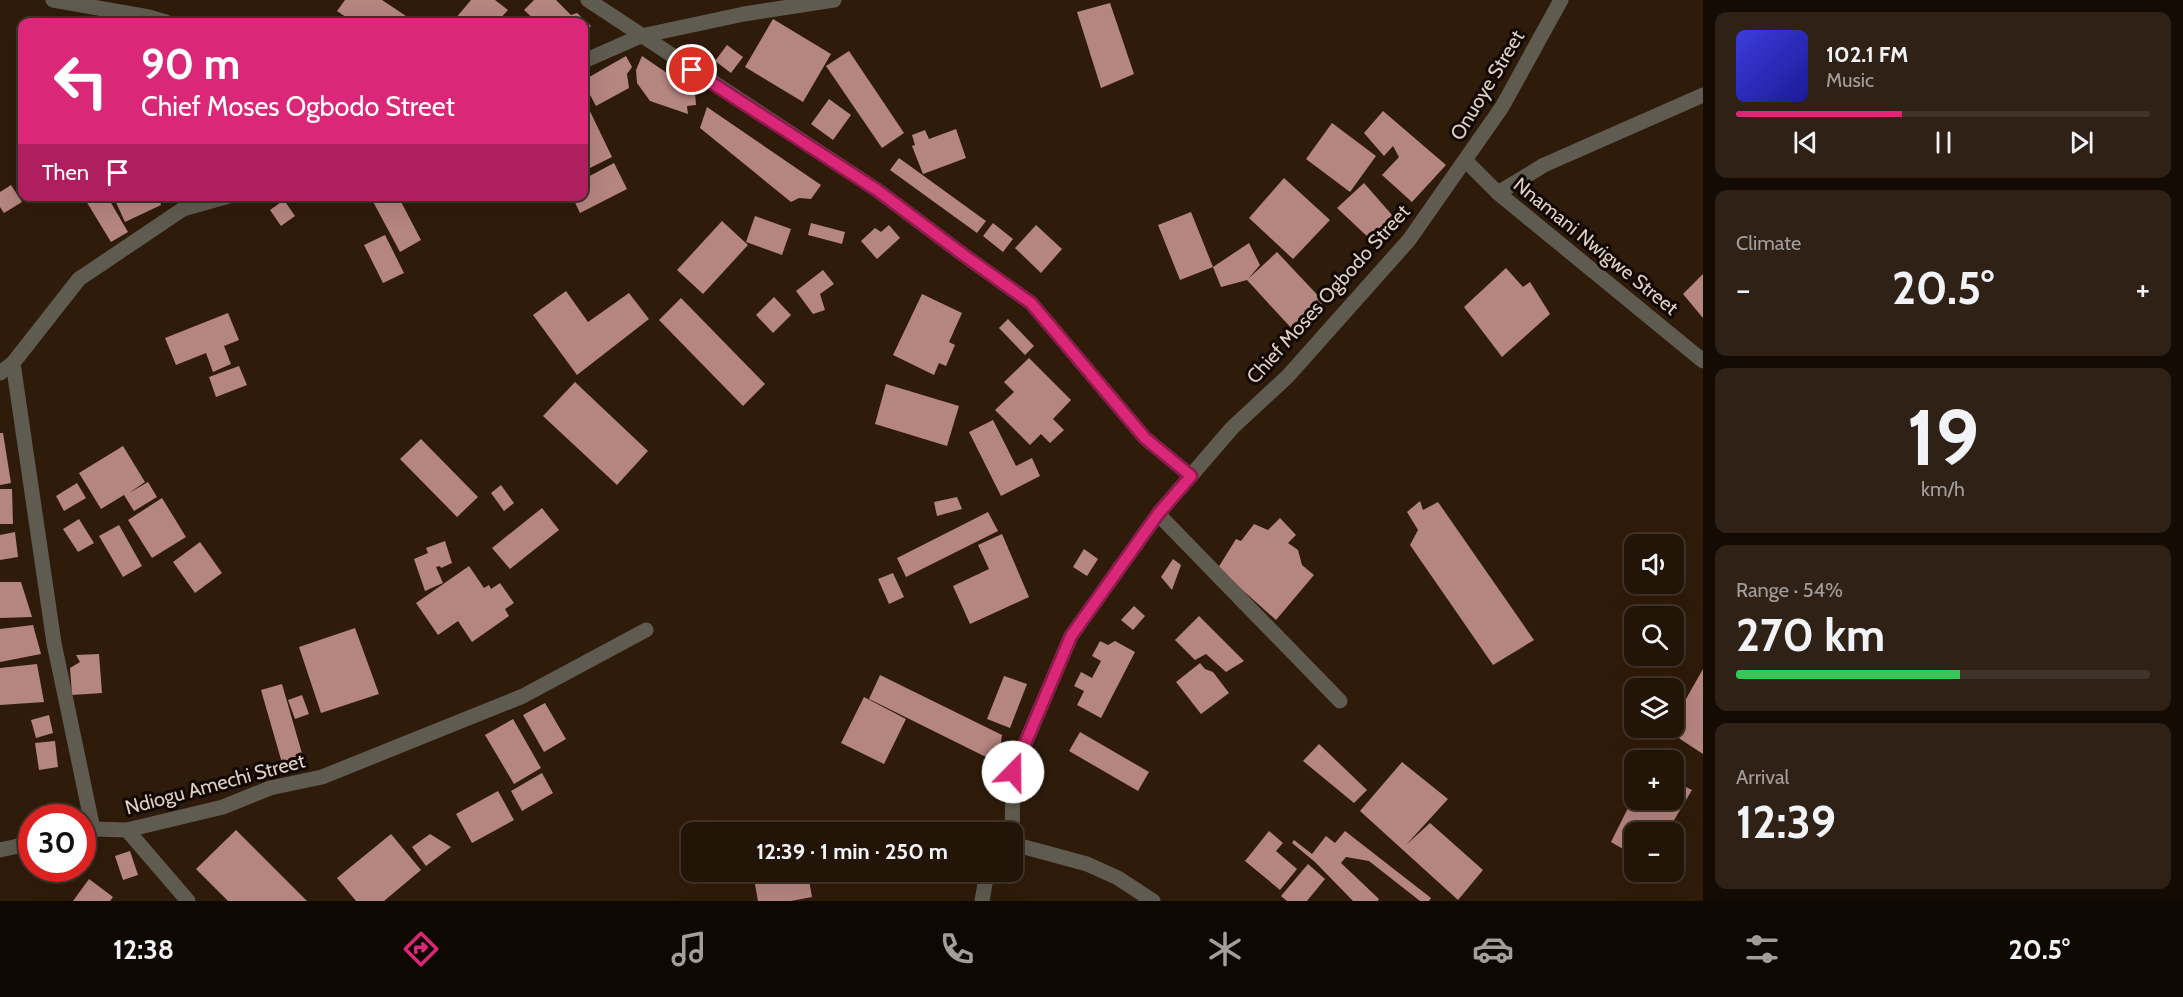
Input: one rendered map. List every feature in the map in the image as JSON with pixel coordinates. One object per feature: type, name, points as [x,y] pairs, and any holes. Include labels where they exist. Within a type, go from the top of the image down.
[{"type":"street","points":[[53,0],[152,18]]},
{"type":"street","points":[[588,0],[877,190],[1031,303],[1145,438],[1191,476]]},
{"type":"street","points":[[588,59],[641,36],[744,14],[834,0]]},
{"type":"street","name":"Onuoye Street","points":[[1466,161],[1502,107],[1561,0]]},
{"type":"street","points":[[1498,193],[1544,165],[1703,95]]},
{"type":"street","name":"Nnamani Nwigwe Street","points":[[1466,161],[1498,193],[1703,361]]},
{"type":"street","name":"Chief Moses Ogbodo Street","points":[[1013,822],[1013,772],[1071,636],[1158,514],[1232,428],[1288,376],[1409,240],[1466,161]]},
{"type":"street","points":[[0,373],[13,363],[79,279],[183,209],[211,201]]},
{"type":"street","name":"Ndiogu Amechi Street","points":[[13,363],[54,643],[83,804]]},
{"type":"street","points":[[1158,514],[1340,701]]},
{"type":"street","name":"Ndiogu Amechi Street","points":[[96,831],[127,830],[223,807],[270,789],[322,777],[523,696],[645,630]]},
{"type":"street","points":[[127,830],[188,901]]},
{"type":"street","points":[[0,850],[18,846]]},
{"type":"street","points":[[1023,848],[1087,864],[1118,878],[1153,901]]},
{"type":"street","points":[[982,901],[985,882]]},
{"type":"building","points":[[345,0],[382,0],[409,18],[347,18],[337,11]]},
{"type":"building","points":[[471,0],[495,0],[508,10],[501,18],[456,18]]},
{"type":"building","points":[[534,0],[556,0],[571,15],[577,13],[582,18],[533,18],[524,10]]},
{"type":"building","points":[[1110,3],[1134,74],[1101,88],[1077,12]]},
{"type":"building","points":[[773,19],[831,54],[803,102],[745,67]]},
{"type":"building","points":[[727,45],[743,57],[731,73],[715,61]]},
{"type":"building","points":[[849,51],[904,133],[882,148],[826,66]]},
{"type":"building","points":[[626,56],[632,67],[627,74],[629,88],[596,106],[588,91],[588,78]]},
{"type":"building","points":[[642,56],[695,92],[696,105],[687,106],[688,114],[650,101],[637,83],[636,70]]},
{"type":"building","points":[[829,99],[851,115],[833,140],[811,124]]},
{"type":"building","points":[[588,107],[612,157],[588,169]]},
{"type":"building","points":[[707,107],[821,185],[811,199],[799,198],[791,202],[700,128]]},
{"type":"building","points":[[1383,111],[1446,165],[1412,202],[1382,175],[1399,157],[1393,146],[1384,156],[1364,133]]},
{"type":"building","points":[[1332,123],[1376,156],[1350,192],[1306,159]]},
{"type":"building","points":[[956,129],[966,158],[923,174],[912,146],[915,145],[912,135],[925,130],[929,139]]},
{"type":"building","points":[[899,158],[986,221],[977,233],[890,170]]},
{"type":"building","points":[[614,163],[627,189],[580,213],[574,201],[588,201],[588,177]]},
{"type":"building","points":[[1284,178],[1330,220],[1293,259],[1249,218]]},
{"type":"building","points":[[1364,183],[1392,215],[1371,240],[1337,208]]},
{"type":"building","points":[[11,185],[18,196],[18,201],[22,202],[4,213],[0,207],[0,192]]},
{"type":"building","points":[[86,201],[110,201],[128,232],[111,242]]},
{"type":"building","points":[[115,201],[160,201],[161,205],[125,222]]},
{"type":"building","points":[[285,201],[295,216],[281,226],[270,210]]},
{"type":"building","points":[[373,201],[401,201],[421,240],[400,252]]},
{"type":"building","points":[[1191,212],[1213,267],[1180,280],[1158,225]]},
{"type":"building","points":[[755,216],[791,229],[782,255],[746,242]]},
{"type":"building","points":[[722,221],[748,245],[703,294],[677,270]]},
{"type":"building","points":[[811,223],[845,232],[842,244],[808,235]]},
{"type":"building","points":[[993,223],[1013,239],[1003,252],[983,236]]},
{"type":"building","points":[[889,225],[900,238],[877,259],[861,241],[875,228],[881,232]]},
{"type":"building","points":[[1036,225],[1062,249],[1041,273],[1015,248]]},
{"type":"building","points":[[385,235],[404,273],[383,283],[364,245]]},
{"type":"building","points":[[1249,243],[1260,265],[1248,279],[1277,252],[1325,303],[1294,331],[1247,280],[1221,287],[1213,267]]},
{"type":"building","points":[[1506,268],[1523,287],[1530,282],[1550,314],[1502,357],[1464,307]]},
{"type":"building","points":[[823,270],[834,284],[820,294],[825,310],[813,314],[796,291]]},
{"type":"building","points":[[1703,274],[1703,318],[1683,294]]},
{"type":"building","points":[[566,291],[588,322],[629,293],[649,319],[577,375],[533,315]]},
{"type":"building","points":[[922,294],[962,313],[949,342],[955,345],[946,366],[939,363],[934,375],[893,355]]},
{"type":"building","points":[[774,297],[791,315],[773,333],[756,315]]},
{"type":"building","points":[[681,298],[765,384],[743,406],[659,320]]},
{"type":"building","points":[[228,313],[239,340],[224,346],[231,364],[213,372],[206,353],[176,365],[165,338]]},
{"type":"building","points":[[1008,319],[1034,346],[1025,355],[999,328]]},
{"type":"building","points":[[1029,358],[1071,400],[1053,419],[1064,430],[1050,443],[1041,434],[1030,445],[995,410],[1014,392],[1004,382]]},
{"type":"building","points":[[239,366],[247,385],[216,397],[209,377]]},
{"type":"building","points":[[575,382],[648,451],[617,485],[543,416]]},
{"type":"building","points":[[886,384],[959,406],[947,446],[875,424]]},
{"type":"building","points":[[993,420],[1016,466],[1032,458],[1040,476],[1001,496],[969,432]]},
{"type":"building","points":[[0,433],[3,433],[11,483],[0,485]]},
{"type":"building","points":[[421,439],[478,497],[457,517],[400,459]]},
{"type":"building","points":[[123,446],[145,482],[129,493],[148,482],[157,497],[134,511],[124,495],[101,509],[79,473]]},
{"type":"building","points":[[77,483],[86,498],[64,511],[56,496]]},
{"type":"building","points":[[501,485],[514,503],[504,511],[491,493]]},
{"type":"building","points":[[0,489],[12,489],[13,524],[0,524]]},
{"type":"building","points":[[957,497],[962,509],[937,516],[934,502]]},
{"type":"building","points":[[162,498],[186,537],[152,558],[128,520]]},
{"type":"building","points":[[1420,501],[1423,510],[1438,502],[1534,640],[1493,665],[1410,545],[1418,530],[1407,512]]},
{"type":"building","points":[[542,508],[559,530],[510,569],[492,548]]},
{"type":"building","points":[[988,512],[998,531],[906,577],[897,558]]},
{"type":"building","points":[[1280,518],[1296,535],[1288,543],[1298,550],[1302,565],[1314,575],[1276,620],[1218,568],[1236,539],[1241,541],[1254,524],[1268,530]]},
{"type":"building","points":[[79,519],[94,543],[78,552],[63,529]]},
{"type":"building","points":[[119,525],[142,566],[123,577],[99,536]]},
{"type":"building","points":[[15,532],[18,557],[0,560],[0,535]]},
{"type":"building","points":[[1002,534],[1029,597],[970,624],[953,586],[989,569],[978,545]]},
{"type":"building","points":[[445,541],[452,563],[441,568],[436,567],[443,583],[425,591],[414,559],[428,553],[426,548]]},
{"type":"building","points":[[200,542],[222,573],[195,593],[173,562]]},
{"type":"building","points":[[1084,549],[1098,559],[1087,576],[1073,567]]},
{"type":"building","points":[[1173,559],[1181,565],[1172,590],[1161,577]]},
{"type":"building","points":[[469,566],[484,588],[489,585],[491,589],[500,583],[514,603],[505,609],[509,616],[472,642],[458,621],[438,635],[416,603]]},
{"type":"building","points":[[893,573],[904,597],[889,604],[878,579]]},
{"type":"building","points":[[0,582],[21,582],[32,617],[0,618]]},
{"type":"building","points":[[1134,606],[1145,616],[1133,630],[1121,620]]},
{"type":"building","points":[[1199,616],[1244,661],[1226,672],[1206,654],[1195,660],[1175,640]]},
{"type":"building","points":[[33,625],[41,654],[0,662],[0,629]]},
{"type":"building","points":[[355,628],[379,694],[321,713],[299,647]]},
{"type":"building","points":[[1100,641],[1108,645],[1115,641],[1135,652],[1101,718],[1077,705],[1084,691],[1074,686],[1081,672],[1092,678],[1101,661],[1092,656]]},
{"type":"building","points":[[99,654],[102,693],[72,695],[70,668],[80,662],[76,655]]},
{"type":"building","points":[[1200,663],[1205,669],[1213,672],[1229,693],[1201,714],[1176,682]]},
{"type":"building","points":[[37,664],[44,702],[0,705],[0,668]]},
{"type":"building","points":[[1703,669],[1703,754],[1679,738],[1684,738],[1684,702]]},
{"type":"building","points":[[880,675],[1002,735],[998,763],[869,699]]},
{"type":"building","points":[[1004,676],[1027,684],[1010,728],[987,719]]},
{"type":"building","points":[[282,684],[303,757],[282,763],[261,690]]},
{"type":"building","points":[[302,695],[309,714],[295,719],[288,700]]},
{"type":"building","points":[[864,697],[906,719],[884,764],[841,743]]},
{"type":"building","points":[[545,703],[566,739],[544,752],[523,715]]},
{"type":"building","points":[[49,715],[53,733],[36,738],[31,720]]},
{"type":"building","points":[[513,719],[541,768],[514,784],[485,735]]},
{"type":"building","points":[[1080,732],[1149,772],[1138,791],[1069,751]]},
{"type":"building","points":[[55,741],[58,767],[39,770],[35,743]]},
{"type":"building","points":[[1319,744],[1367,790],[1354,803],[1303,761]]},
{"type":"building","points":[[1402,762],[1448,799],[1406,845],[1430,823],[1483,870],[1458,900],[1360,811]]},
{"type":"building","points":[[542,773],[553,793],[522,811],[511,791]]},
{"type":"building","points":[[1684,786],[1692,790],[1684,803]]},
{"type":"building","points":[[498,791],[514,820],[472,843],[456,814]]},
{"type":"building","points":[[1627,810],[1680,810],[1673,822],[1624,822],[1624,850],[1611,842]]},
{"type":"building","points":[[236,830],[307,901],[228,901],[196,869]]},
{"type":"building","points":[[1269,831],[1283,843],[1276,851],[1297,869],[1280,890],[1245,861]]},
{"type":"building","points":[[1345,831],[1431,898],[1429,901],[1420,901],[1369,861],[1346,857],[1341,863],[1379,899],[1378,901],[1353,901],[1315,862],[1292,843],[1294,840],[1312,854],[1326,836],[1335,843]]},
{"type":"building","points":[[391,834],[421,870],[384,901],[356,901],[337,878]]},
{"type":"building","points":[[430,834],[451,847],[426,866],[412,847]]},
{"type":"building","points":[[130,851],[138,875],[123,880],[115,856]]},
{"type":"building","points":[[1308,864],[1325,879],[1307,901],[1287,901],[1281,896]]},
{"type":"building","points":[[87,882],[93,882],[113,897],[110,901],[73,901]]},
{"type":"building","points":[[755,882],[809,882],[812,897],[791,901],[758,901]]},
{"type":"route","points":[[692,70],[877,190],[1031,303],[1145,438],[1191,476],[1158,514],[1071,636],[1013,772]]}]
